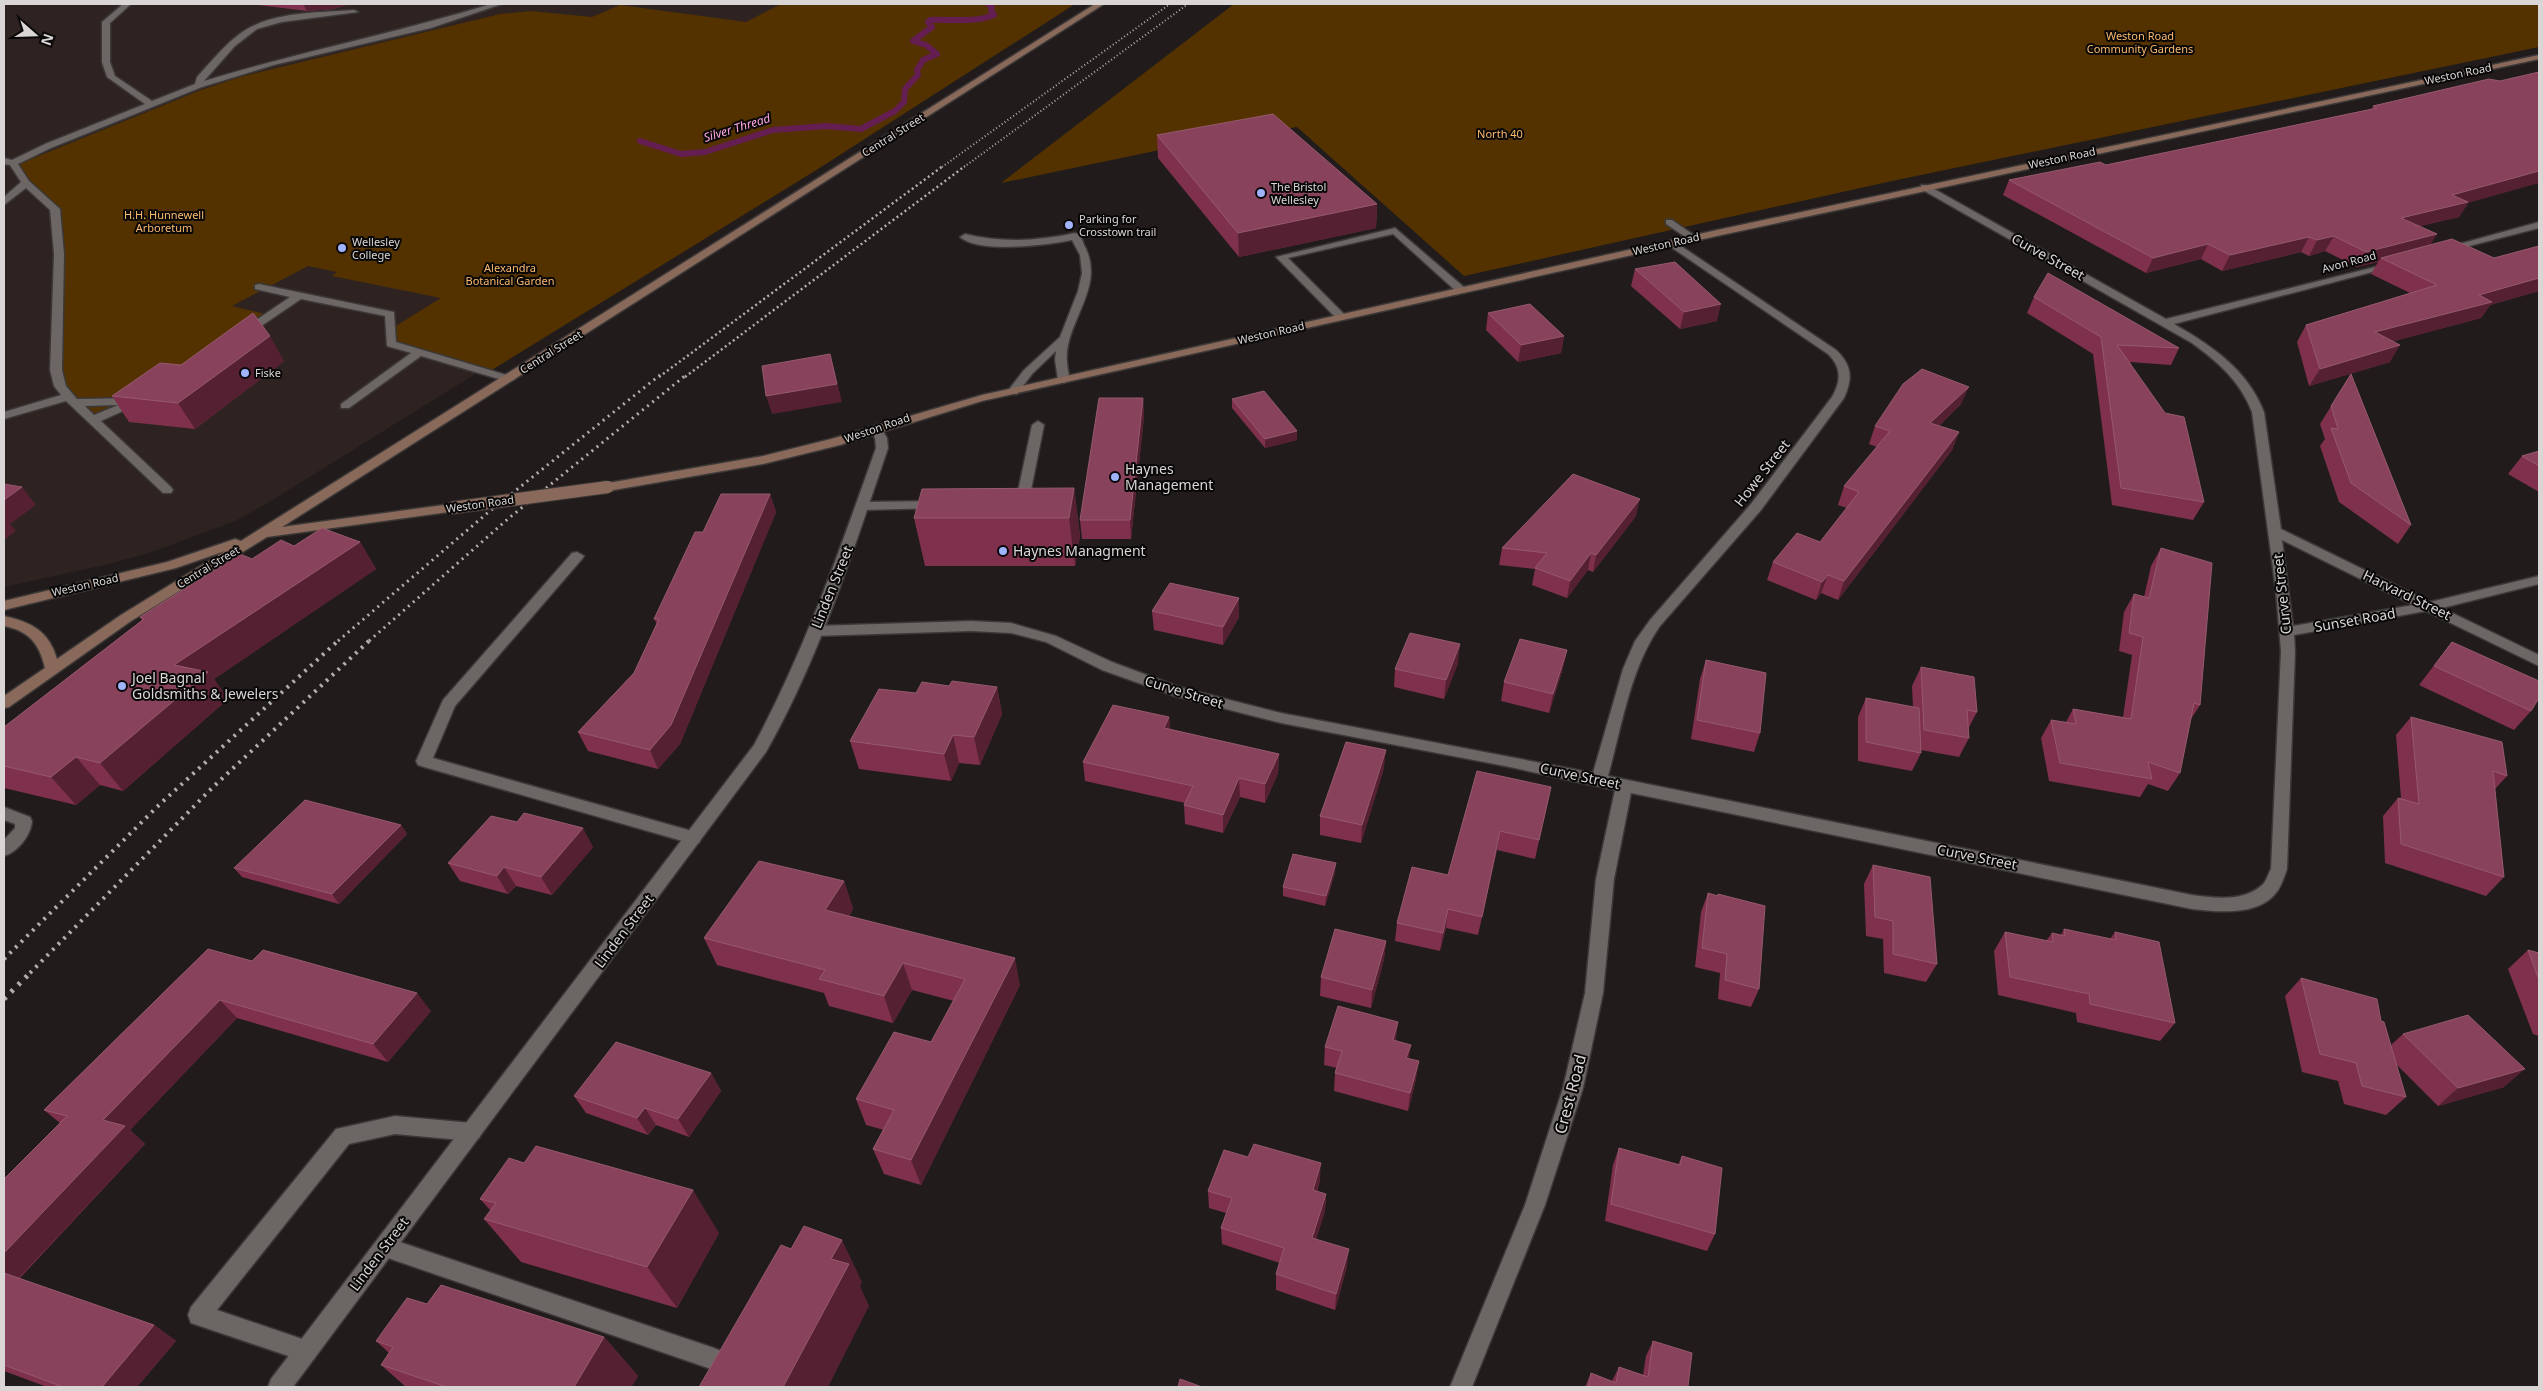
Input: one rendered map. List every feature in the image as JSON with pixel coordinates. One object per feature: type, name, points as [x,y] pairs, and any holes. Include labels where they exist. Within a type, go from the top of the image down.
[{"type":"main road","name":"Central Street","points":[[4,703],[141,608],[263,534],[1100,4]]},
{"type":"main road","name":"Weston Road","points":[[4,604],[171,564],[263,534],[608,486],[742,465],[816,448],[927,412],[1341,317],[1924,188],[2539,57]]},
{"type":"main road","points":[[4,620],[31,629],[41,638],[49,650],[52,668]]},
{"type":"street","points":[[127,4],[106,22],[106,62],[111,77],[150,104]]},
{"type":"street","points":[[167,490],[71,400],[60,386],[56,370],[59,254],[55,209],[26,183],[8,162],[199,85],[272,63],[428,26],[498,4]]},
{"type":"street","points":[[199,85],[200,79],[244,34],[262,25],[287,19],[354,12]]},
{"type":"street","points":[[4,202],[26,183]]},
{"type":"street","name":"Curve Street","points":[[814,631],[971,626],[1011,628],[1051,639],[1123,672],[1192,696],[1281,718],[1599,780],[2192,902],[2214,905],[2249,902],[2269,890],[2279,869],[2288,671],[2287,632],[2275,531],[2258,412],[2252,394],[2239,376],[2219,358],[2164,323],[1924,188]]},
{"type":"street","points":[[1669,222],[1694,238]]},
{"type":"street","points":[[2434,252],[2539,225]]},
{"type":"street","points":[[1341,317],[1281,257],[1395,231],[1461,290]]},
{"type":"street","points":[[965,237],[991,244],[1022,246],[1075,236],[1087,258],[1087,277],[1063,339],[1059,359],[1064,380]]},
{"type":"street","name":"Howe Street","points":[[1599,780],[1630,669],[1644,638],[1756,507],[1838,398],[1847,374],[1843,363],[1827,348],[1672,243]]},
{"type":"street","name":"Avon Road","points":[[2164,323],[2405,260]]},
{"type":"street","points":[[259,287],[301,294],[390,314],[391,344],[509,379]]},
{"type":"street","points":[[232,342],[301,294]]},
{"type":"street","points":[[1013,392],[1028,372],[1063,339]]},
{"type":"street","points":[[345,406],[420,352]]},
{"type":"street","points":[[4,416],[71,400],[142,398],[94,420]]},
{"type":"street","points":[[1005,501],[1023,500],[1038,424]]},
{"type":"street","name":"Linden Street","points":[[279,1387],[693,838],[768,734],[839,574],[882,448],[881,438],[876,429]]},
{"type":"street","points":[[862,506],[950,504]]},
{"type":"street","name":"Harvard Street","points":[[2275,531],[2539,660]]},
{"type":"street","points":[[577,556],[448,704],[424,761],[693,838]]},
{"type":"street","name":"Sunset Road","points":[[2287,632],[2430,606],[2539,580]]},
{"type":"street","name":"Crest Road","points":[[1461,1387],[1538,1196],[1573,1088],[1594,993],[1605,879],[1624,786]]},
{"type":"street","points":[[4,813],[24,821],[22,830],[4,850]]},
{"type":"street","points":[[306,1352],[199,1315],[343,1136],[395,1125],[472,1132]]},
{"type":"street","points":[[385,1247],[711,1358]]},
{"type":"shaded area","name":"Wellesley College","points":[[4,4],[1072,4],[261,507],[235,521],[152,552],[113,563],[4,587]]},
{"type":"green space","name":"H.H. Hunnewell Arboretum","points":[[781,4],[1075,4],[818,169],[487,373],[391,344],[391,329],[441,298],[332,276],[337,272],[308,266],[232,306],[269,315],[183,378],[90,417],[63,390],[55,209],[14,166],[201,90],[240,77],[500,14],[531,11],[592,17],[620,5],[746,22]]},
{"type":"green space","name":"North 40","points":[[1234,4],[2539,4],[2539,47],[1892,181],[1464,276],[1297,127],[1169,148],[1001,183]]},
{"type":"building","points":[[2539,72],[2539,171],[2452,195],[2468,202],[2401,218],[2437,234],[2366,252],[2334,236],[2317,240],[2309,237],[2230,255],[2208,244],[2153,258],[2009,180],[2100,162],[2106,165],[2377,108],[2373,106],[2489,79],[2500,81]]},
{"type":"building","name":"The Bristol Wellesley","points":[[1273,114],[1377,204],[1238,233],[1157,135]]},
{"type":"building","points":[[2452,239],[2494,258],[2539,246],[2539,278],[2479,295],[2492,302],[2375,332],[2400,345],[2320,369],[2306,325],[2437,285],[2381,258]]},
{"type":"building","points":[[1675,262],[1721,304],[1684,312],[1635,269]]},
{"type":"building","points":[[2048,273],[2179,348],[2117,345],[2165,413],[2184,417],[2204,502],[2121,488],[2101,337],[2034,297]]},
{"type":"building","points":[[1530,304],[1564,336],[1521,345],[1488,313]]},
{"type":"building","points":[[253,313],[270,336],[178,403],[112,396],[160,363],[181,365]]},
{"type":"building","points":[[830,354],[837,384],[766,396],[762,366]]},
{"type":"building","points":[[1922,369],[1969,387],[1930,423],[1959,432],[1844,581],[1828,575],[1822,582],[1773,562],[1797,533],[1820,542],[1859,492],[1844,486],[1890,431],[1875,426],[1903,384]]},
{"type":"building","points":[[2351,374],[2411,525],[2351,483],[2331,428],[2338,429],[2331,406]]},
{"type":"building","points":[[1264,391],[1297,431],[1265,439],[1232,399]]},
{"type":"building","name":"Haynes Management","points":[[1099,398],[1143,398],[1130,520],[1080,520]]},
{"type":"building","points":[[2539,451],[2539,466],[2522,456]]},
{"type":"building","points":[[1573,474],[1640,499],[1596,555],[1591,553],[1570,581],[1535,568],[1547,553],[1502,548]]},
{"type":"building","points":[[4,484],[22,487],[4,500]]},
{"type":"building","points":[[1074,488],[1069,518],[914,518],[922,489]]},
{"type":"building","points":[[721,494],[770,494],[671,725],[650,750],[578,732],[634,673],[659,619],[654,619],[695,532],[703,532]]},
{"type":"building","points":[[322,528],[360,542],[174,665],[208,672],[100,763],[76,757],[51,777],[4,766],[4,727],[144,619],[140,617],[240,554],[252,559],[281,540],[294,546]]},
{"type":"building","points":[[2161,548],[2212,563],[2200,705],[2194,703],[2180,773],[2148,762],[2152,779],[2060,763],[2051,720],[2076,724],[2073,709],[2131,719],[2143,637],[2129,633],[2134,594],[2149,598]]},
{"type":"building","points":[[1170,583],[1239,598],[1223,627],[1152,611]]},
{"type":"building","points":[[1410,633],[1460,644],[1446,680],[1395,669]]},
{"type":"building","points":[[1520,639],[1567,650],[1553,694],[1504,682]]},
{"type":"building","points":[[2452,642],[2539,681],[2539,698],[2531,711],[2434,666]]},
{"type":"building","points":[[1706,660],[1766,673],[1760,733],[1697,720]]},
{"type":"building","points":[[1921,667],[1974,677],[1977,712],[1967,710],[1969,738],[1924,730]]},
{"type":"building","points":[[952,681],[997,687],[974,737],[953,735],[944,754],[850,741],[879,689],[916,693],[922,682],[949,686]]},
{"type":"building","points":[[1866,698],[1919,708],[1921,753],[1866,742]]},
{"type":"building","points":[[1113,705],[1169,717],[1164,728],[1279,754],[1265,784],[1239,778],[1223,815],[1184,805],[1193,786],[1083,762]]},
{"type":"building","points":[[2411,717],[2502,742],[2507,776],[2493,771],[2504,877],[2401,844],[2398,798],[2419,804]]},
{"type":"building","points":[[1346,742],[1386,750],[1362,825],[1320,816]]},
{"type":"building","points":[[1477,771],[1551,787],[1539,840],[1500,831],[1482,917],[1448,909],[1443,933],[1397,923],[1412,867],[1448,875]]},
{"type":"building","points":[[305,800],[401,825],[332,894],[234,868]]},
{"type":"building","points":[[524,813],[583,828],[541,877],[504,867],[497,876],[448,863],[491,816],[517,822]]},
{"type":"building","points":[[1293,854],[1336,863],[1326,896],[1283,887]]},
{"type":"building","points":[[759,861],[844,881],[825,910],[1015,958],[911,1160],[873,1149],[894,1110],[856,1099],[894,1032],[931,1042],[965,979],[903,963],[884,996],[819,979],[825,970],[704,938]]},
{"type":"building","points":[[1873,865],[1930,877],[1937,964],[1893,954],[1893,921],[1875,917]]},
{"type":"building","points":[[1708,893],[1765,906],[1759,989],[1725,980],[1727,954],[1702,948]]},
{"type":"building","points":[[1335,929],[1386,941],[1372,990],[1321,977]]},
{"type":"building","points":[[2064,929],[2116,940],[2115,932],[2159,942],[2175,1023],[2090,1004],[2089,994],[2010,977],[2005,932],[2053,942],[2052,933],[2065,936]]},
{"type":"building","points":[[208,949],[252,961],[263,950],[417,993],[373,1044],[220,1000],[103,1120],[125,1126],[4,1253],[4,1179],[67,1116],[44,1110]]},
{"type":"building","points":[[2528,950],[2539,953],[2539,980]]},
{"type":"building","points":[[2301,978],[2377,999],[2381,1021],[2384,1022],[2406,1097],[2362,1086],[2356,1063],[2320,1054]]},
{"type":"building","points":[[1338,1006],[1398,1022],[1393,1040],[1411,1045],[1406,1058],[1419,1061],[1410,1093],[1335,1073],[1342,1051],[1325,1047]]},
{"type":"building","points":[[2468,1015],[2525,1069],[2458,1088],[2403,1034]]},
{"type":"building","points":[[616,1042],[711,1073],[678,1119],[645,1108],[637,1118],[574,1096]]},
{"type":"building","points":[[1254,1144],[1321,1163],[1313,1190],[1326,1194],[1312,1238],[1349,1249],[1336,1294],[1276,1274],[1284,1248],[1221,1228],[1232,1198],[1208,1191],[1224,1150],[1248,1157]]},
{"type":"building","points":[[536,1146],[693,1190],[647,1267],[484,1219],[496,1203],[480,1199],[509,1158],[524,1163]]},
{"type":"building","points":[[1619,1148],[1680,1165],[1682,1156],[1722,1168],[1715,1234],[1611,1204]]},
{"type":"building","points":[[804,1226],[842,1240],[831,1259],[849,1264],[783,1387],[699,1387],[781,1245],[791,1249]]},
{"type":"building","points":[[4,1273],[154,1325],[102,1387],[63,1387],[4,1365]]},
{"type":"building","points":[[441,1285],[604,1337],[574,1387],[447,1387],[381,1365],[393,1347],[376,1341],[407,1298],[427,1304]]},
{"type":"building","points":[[1653,1341],[1692,1353],[1688,1386],[1691,1387],[1588,1387],[1591,1373],[1616,1383],[1619,1367],[1648,1377]]},
{"type":"building","points":[[1180,1379],[1202,1387],[1178,1387]]},
{"type":"waterway","name":"Silver Thread","points":[[640,141],[681,154],[705,152],[773,130],[826,126],[861,129],[895,111],[904,102],[905,89],[918,75],[917,70],[923,60],[937,54],[926,45],[913,41],[932,27],[928,22],[930,20],[970,20],[994,15],[991,11],[992,6],[988,4]]},
{"type":"railway","points":[[942,167],[1170,4]]},
{"type":"railway","points":[[964,167],[1188,4]]},
{"type":"railway","points":[[659,377],[943,166]]},
{"type":"railway","points":[[685,377],[965,166]]},
{"type":"railway","points":[[338,641],[485,515],[660,375]]},
{"type":"railway","points":[[369,641],[509,518],[686,375]]},
{"type":"railway","points":[[4,959],[159,805],[340,639]]},
{"type":"railway","points":[[30,973],[212,788],[371,639]]},
{"type":"railway","points":[[4,999],[30,973]]},
{"type":"place","name":"The Bristol Wellesley","points":[[1261,193]]},
{"type":"place","name":"Parking for Crosstown trail","points":[[1069,225]]},
{"type":"place","name":"Wellesley College","points":[[342,248]]},
{"type":"place","name":"Fiske","points":[[245,373]]},
{"type":"place","name":"Haynes Management","points":[[1115,477]]},
{"type":"place","name":"Haynes Managment","points":[[1003,551]]},
{"type":"place","name":"Joel Bagnal Goldsmiths & Jewelers","points":[[122,686]]},
{"type":"park label","name":"Weston Road Community Gardens","points":[[2140,42]]},
{"type":"park label","name":"Alexandra Botanical Garden","points":[[510,274]]}]
